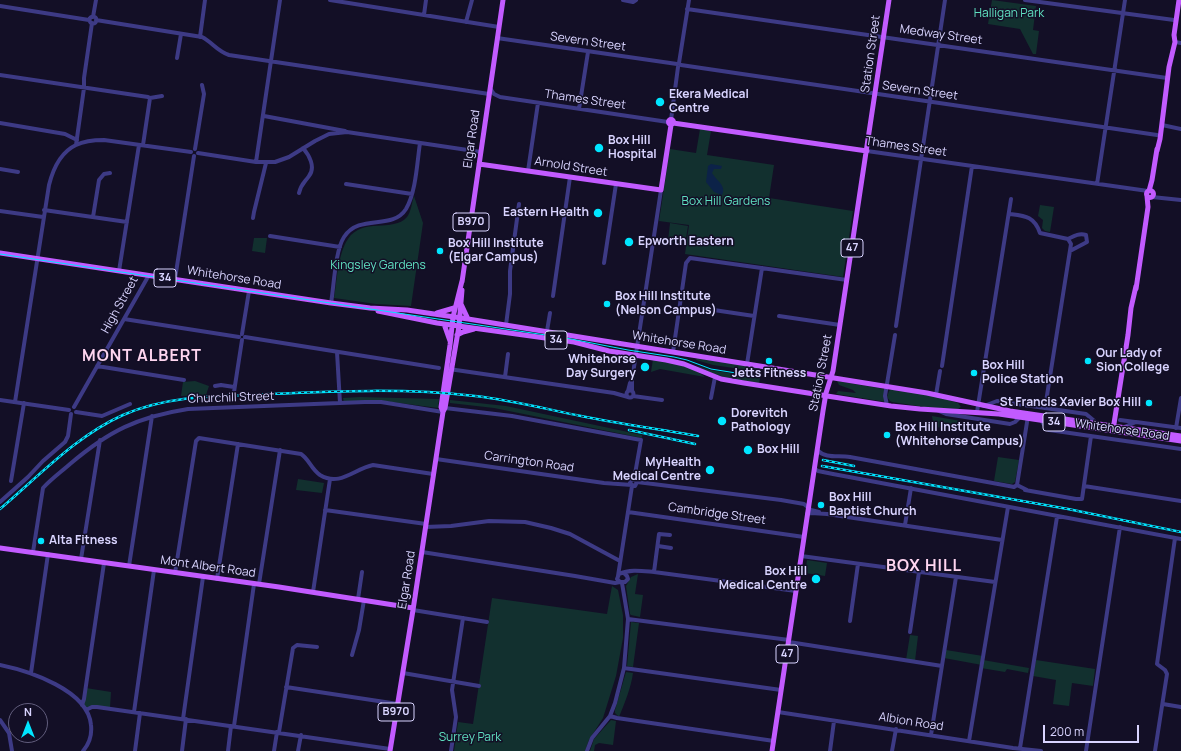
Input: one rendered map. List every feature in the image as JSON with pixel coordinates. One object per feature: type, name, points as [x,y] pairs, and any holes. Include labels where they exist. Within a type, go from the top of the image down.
[{"type":"main road","name":"Elgar Road","points":[[449,369],[459,326],[462,280],[503,0]]},
{"type":"main road","name":"Station Street","points":[[772,751],[814,468],[826,396],[832,377],[889,0]]},
{"type":"main road","points":[[1169,67],[1169,50],[1172,41],[1178,0]]},
{"type":"main road","points":[[1113,429],[1152,180],[1162,127],[1167,78],[1175,42],[1174,35],[1178,0]]},
{"type":"main road","points":[[1157,151],[1157,135],[1163,108]]},
{"type":"main road","points":[[661,190],[671,122]]},
{"type":"main road","name":"Thames Street","points":[[671,122],[867,151]]},
{"type":"main road","name":"Arnold Street","points":[[479,164],[661,190]]},
{"type":"main road","name":"Whitehorse Road","points":[[0,253],[331,303],[370,308],[407,310],[547,331],[936,394],[1041,420],[1113,429],[1181,441]]},
{"type":"main road","name":"Elgar Road","points":[[390,750],[444,410],[454,308],[462,280]]},
{"type":"main road","points":[[461,304],[468,319]]},
{"type":"main road","name":"Whitehorse Road","points":[[370,308],[452,326],[574,342],[609,351],[679,363],[728,381],[887,405],[963,414],[977,412],[1020,417],[1028,416],[1098,424],[1113,429],[1122,428],[1181,436]]},
{"type":"main road","points":[[432,314],[454,308]]},
{"type":"main road","points":[[444,324],[451,342]]},
{"type":"main road","points":[[457,336],[463,332],[476,329]]},
{"type":"main road","points":[[962,401],[963,414]]},
{"type":"main road","name":"Mont Albert Road","points":[[0,548],[361,599],[413,609]]},
{"type":"street","points":[[15,402],[49,185],[55,167],[76,142],[96,0]]},
{"type":"street","points":[[200,37],[205,0]]},
{"type":"street","points":[[256,162],[280,0]]},
{"type":"street","points":[[330,0],[499,27]]},
{"type":"street","points":[[424,15],[426,0]]},
{"type":"street","points":[[466,22],[472,0]]},
{"type":"street","points":[[623,0],[633,2],[636,0]]},
{"type":"street","points":[[671,122],[688,0]]},
{"type":"street","points":[[896,326],[945,0]]},
{"type":"street","points":[[1025,0],[1174,20]]},
{"type":"street","points":[[1097,184],[1125,0]]},
{"type":"street","points":[[0,6],[200,37],[206,39],[214,47],[224,53],[489,94]]},
{"type":"street","name":"Medway Street","points":[[687,10],[1167,78]]},
{"type":"street","points":[[177,58],[181,34]]},
{"type":"street","name":"Severn Street","points":[[497,38],[1157,135]]},
{"type":"street","points":[[1175,42],[1181,43]]},
{"type":"street","points":[[579,109],[588,52]]},
{"type":"street","points":[[0,75],[150,98],[162,96]]},
{"type":"street","points":[[175,279],[204,94],[202,86]]},
{"type":"street","points":[[490,87],[494,94],[500,97]]},
{"type":"street","points":[[488,104],[493,98],[500,97]]},
{"type":"street","name":"Thames Street","points":[[500,97],[671,122]]},
{"type":"street","points":[[119,271],[150,98]]},
{"type":"street","points":[[528,170],[538,103]]},
{"type":"street","points":[[264,116],[347,132],[481,152]]},
{"type":"street","points":[[0,123],[65,134],[76,142],[104,140],[266,163],[275,162],[289,157],[329,134],[347,132]]},
{"type":"street","points":[[1162,127],[1181,130]]},
{"type":"street","points":[[331,303],[340,247],[345,236],[359,225],[364,223],[391,220],[399,216],[406,209],[412,194],[420,143]]},
{"type":"street","points":[[299,193],[302,184],[311,174],[312,167],[308,154],[303,148]]},
{"type":"street","name":"Thames Street","points":[[867,151],[1136,190],[1181,200]]},
{"type":"street","points":[[253,218],[266,163]]},
{"type":"street","points":[[942,366],[972,166]]},
{"type":"street","points":[[0,169],[18,172]]},
{"type":"street","points":[[93,217],[99,180],[104,174],[110,173]]},
{"type":"street","points":[[552,296],[570,177]]},
{"type":"street","points":[[346,184],[412,194]]},
{"type":"street","points":[[604,263],[616,184]]},
{"type":"street","points":[[630,394],[630,382],[632,380],[661,190]]},
{"type":"street","points":[[977,412],[981,405],[981,388],[1011,199]]},
{"type":"street","points":[[506,325],[510,294],[510,271],[519,204]]},
{"type":"street","points":[[44,210],[127,222]]},
{"type":"street","points":[[0,211],[43,217]]},
{"type":"street","points":[[1009,214],[1025,216],[1032,219],[1037,224],[1040,232],[1061,237],[1068,240],[1070,244],[1045,408]]},
{"type":"street","points":[[1068,240],[1076,235],[1082,234],[1086,235],[1087,238],[1087,242],[1070,251]]},
{"type":"street","points":[[270,236],[340,247]]},
{"type":"street","points":[[673,352],[686,263],[689,259],[696,258],[847,280]]},
{"type":"street","points":[[747,364],[762,268]]},
{"type":"street","name":"High Street","points":[[74,407],[149,275]]},
{"type":"street","points":[[234,392],[249,291]]},
{"type":"street","points":[[707,309],[754,316]]},
{"type":"street","points":[[547,331],[550,313]]},
{"type":"street","points":[[779,316],[840,325]]},
{"type":"street","points":[[124,319],[438,368]]},
{"type":"street","points":[[887,405],[885,397],[895,335]]},
{"type":"street","points":[[337,352],[340,403]]},
{"type":"street","points":[[505,377],[508,354]]},
{"type":"street","points":[[97,366],[184,380]]},
{"type":"street","points":[[449,369],[630,394],[662,400]]},
{"type":"street","points":[[936,394],[940,371]]},
{"type":"street","points":[[711,398],[715,377]]},
{"type":"street","points":[[215,386],[221,385],[234,387]]},
{"type":"street","points":[[1179,428],[1181,398]]},
{"type":"street","points":[[0,400],[24,403],[74,414],[76,412],[102,416],[130,404]]},
{"type":"street","name":"Whitehorse Road","points":[[981,405],[997,401],[1045,408],[1088,415],[1098,424]]},
{"type":"street","name":"Churchill Street","points":[[33,552],[43,488],[88,448],[126,425],[152,416],[188,409],[381,402],[444,410],[512,416],[641,440],[633,482]]},
{"type":"street","points":[[11,481],[24,403]]},
{"type":"street","points":[[0,502],[28,477],[43,460],[65,442],[68,436],[71,407],[76,408],[76,412]]},
{"type":"street","name":"Whitehorse Road","points":[[963,414],[1010,424],[1015,422],[1020,417]]},
{"type":"street","points":[[129,566],[152,416]]},
{"type":"street","points":[[1016,486],[1028,416]]},
{"type":"street","name":"Whitehorse Road","points":[[1041,420],[1049,430],[1181,449]]},
{"type":"street","name":"Whitehorse Road","points":[[1120,420],[1179,428]]},
{"type":"street","name":"Whitehorse Road","points":[[1122,428],[1136,422]]},
{"type":"street","points":[[817,450],[822,454],[850,456],[1016,486],[1018,489],[1080,500],[1082,499],[1092,436]]},
{"type":"street","points":[[175,573],[197,439],[199,438],[301,454],[305,456],[320,475],[330,479],[340,479],[373,465],[434,474]]},
{"type":"street","points":[[81,559],[100,440]]},
{"type":"street","points":[[217,578],[238,444]]},
{"type":"street","points":[[228,751],[280,450]]},
{"type":"street","points":[[816,457],[822,454]]},
{"type":"street","name":"Carrington Road","points":[[436,459],[604,484],[633,482],[781,500],[804,504],[811,510],[827,514]]},
{"type":"street","points":[[814,468],[818,471],[1181,539]]},
{"type":"street","points":[[313,592],[330,479]]},
{"type":"street","points":[[587,751],[592,738],[610,716],[624,668],[628,619],[619,580],[620,562],[633,482]]},
{"type":"street","points":[[1084,486],[1181,501]]},
{"type":"street","points":[[905,526],[911,488]]},
{"type":"street","points":[[969,741],[1008,507]]},
{"type":"street","points":[[325,510],[426,526],[452,526],[472,522],[489,521],[525,522],[551,528],[570,534],[620,562],[628,579],[625,582],[619,580]]},
{"type":"street","name":"Cambridge Street","points":[[628,512],[804,537]]},
{"type":"street","points":[[808,514],[827,514],[1002,540]]},
{"type":"street","points":[[1023,749],[1057,516]]},
{"type":"street","points":[[1086,751],[1120,527]]},
{"type":"street","points":[[654,572],[659,534],[670,535]]},
{"type":"street","points":[[1155,751],[1167,674],[1158,664],[1175,538]]},
{"type":"street","points":[[658,546],[671,548]]},
{"type":"street","points":[[422,552],[615,583],[619,580],[621,572],[625,573],[628,570],[654,572],[796,591]]},
{"type":"street","points":[[31,673],[48,554]]},
{"type":"street","points":[[801,556],[995,582]]},
{"type":"street","points":[[82,705],[84,700],[104,562]]},
{"type":"street","points":[[850,621],[858,564]]},
{"type":"street","points":[[134,712],[154,570]]},
{"type":"street","points":[[352,655],[355,640],[360,630],[362,572]]},
{"type":"street","points":[[910,632],[919,572]]},
{"type":"street","points":[[182,751],[203,577]]},
{"type":"street","points":[[931,735],[956,577]]},
{"type":"street","name":"Mont Albert Road","points":[[413,609],[487,622]]},
{"type":"street","points":[[451,751],[456,717],[452,690],[463,618]]},
{"type":"street","points":[[628,619],[789,641],[942,666]]},
{"type":"street","points":[[274,751],[293,648],[297,645],[317,647]]},
{"type":"street","points":[[0,665],[31,673],[49,681],[65,691],[82,705],[90,720],[91,730],[89,742],[84,751]]},
{"type":"street","points":[[624,668],[781,690]]},
{"type":"street","points":[[403,673],[479,686]]},
{"type":"street","points":[[286,687],[398,704]]},
{"type":"street","points":[[1163,704],[1181,707]]},
{"type":"street","points":[[86,710],[92,707],[97,707],[301,735],[390,750]]},
{"type":"street","name":"Albion Road","points":[[778,712],[1041,751]]},
{"type":"street","points":[[135,751],[140,713]]},
{"type":"street","points":[[610,716],[614,718],[774,740]]},
{"type":"street","points":[[0,720],[9,733],[12,751]]},
{"type":"street","points":[[830,751],[834,721]]},
{"type":"street","points":[[892,751],[896,730]]},
{"type":"street","points":[[298,751],[301,735]]},
{"type":"green space","name":"Halligan Park","points":[[992,0],[1036,6],[1033,30],[1039,31],[1036,54],[1033,54],[1020,29],[988,24]]},
{"type":"green space","name":"Box Hill Gardens","points":[[700,129],[711,131],[707,155],[774,165],[769,198],[853,211],[843,277],[685,254],[689,225],[659,221],[670,149],[696,153]]},
{"type":"green space","name":"Kingsley Gardens","points":[[414,196],[423,223],[411,306],[376,304],[334,298],[340,259],[348,239],[354,232],[361,229],[401,222],[408,215]]},
{"type":"green space","points":[[1040,205],[1054,207],[1050,232],[1045,231],[1042,228],[1043,220],[1038,216]]},
{"type":"green space","points":[[670,223],[688,226],[685,244],[668,241]]},
{"type":"green space","points":[[254,238],[267,238],[265,253],[252,251]]},
{"type":"green space","points":[[697,358],[756,367],[761,369],[761,372],[713,365],[696,360]]},
{"type":"green space","points":[[653,359],[687,367],[705,377],[660,369],[651,372]]},
{"type":"green space","points":[[695,365],[710,370],[760,378],[759,383],[711,373]]},
{"type":"green space","points":[[195,381],[209,386],[206,395],[181,396],[183,382]]},
{"type":"green space","points":[[837,381],[884,389],[886,402],[836,394],[838,391],[856,393],[853,390],[839,385]]},
{"type":"green space","points":[[892,389],[931,395],[958,403],[961,407],[958,409],[924,407],[892,402],[887,397],[889,391]]},
{"type":"green space","points":[[343,398],[439,399],[438,408],[384,401],[344,402]]},
{"type":"green space","points":[[450,400],[506,406],[642,435],[642,438],[494,408],[450,403]]},
{"type":"green space","points":[[932,416],[961,421],[956,427],[950,429],[943,428],[935,426]]},
{"type":"green space","points":[[998,457],[1019,460],[1015,482],[1012,484],[994,481]]},
{"type":"green space","points":[[298,479],[324,483],[322,493],[296,490]]},
{"type":"green space","points":[[807,560],[827,563],[825,576],[805,573]]},
{"type":"green space","points":[[638,574],[635,594],[643,595],[640,617],[630,614],[626,586],[631,577]]},
{"type":"green space","name":"Surrey Park","points":[[612,586],[618,590],[623,615],[623,638],[616,676],[603,718],[589,740],[585,751],[454,751],[458,722],[473,724],[492,598],[607,614]]},
{"type":"green space","points":[[631,622],[639,623],[633,667],[627,666]]},
{"type":"green space","points":[[910,635],[918,636],[915,661],[906,660]]},
{"type":"green space","points":[[946,650],[983,656],[983,660],[1029,668],[1028,673],[1007,669],[1005,672],[981,668],[982,665],[944,658]]},
{"type":"green space","points":[[1036,660],[1095,669],[1093,686],[1072,683],[1069,706],[1053,704],[1056,680],[1033,676]]},
{"type":"green space","points":[[626,672],[633,673],[626,700],[619,717],[615,713],[615,710]]},
{"type":"green space","points":[[86,688],[111,692],[110,708],[86,709],[83,704]]},
{"type":"green space","points":[[611,720],[616,721],[613,745],[599,743],[595,745],[594,751],[590,751],[594,739]]},
{"type":"water","points":[[711,164],[722,166],[721,169],[714,169],[712,173],[722,186],[722,195],[714,192],[706,182],[708,166]]},
{"type":"tram line","points":[[0,254],[566,338],[674,357],[711,369],[755,376]]},
{"type":"railway","points":[[0,509],[74,445],[106,424],[140,408],[176,400],[194,398],[231,395],[346,391],[449,393],[502,400],[596,419],[698,436]]},
{"type":"railway","points":[[629,430],[695,444]]},
{"type":"railway","points":[[823,460],[854,466]]},
{"type":"railway","points":[[822,466],[1068,509],[1181,532]]},
{"type":"place","name":"Ekera Medical Centre","points":[[660,102]]},
{"type":"place","name":"Box Hill Hospital","points":[[599,148]]},
{"type":"place","name":"Eastern Health","points":[[598,213]]},
{"type":"place","name":"Epworth Eastern","points":[[629,242]]},
{"type":"place","name":"Box Hill Institute (Elgar Campus)","points":[[440,251]]},
{"type":"place","name":"Box Hill Institute (Nelson Campus)","points":[[607,304]]},
{"type":"place","name":"Jetts Fitness","points":[[769,361]]},
{"type":"place","name":"Our Lady of Sion College","points":[[1088,361]]},
{"type":"place","name":"Whitehorse Day Surgery","points":[[645,367]]},
{"type":"place","name":"Box Hill Police Station","points":[[974,373]]},
{"type":"place","name":"St Francis Xavier Box Hill","points":[[1149,403]]},
{"type":"place","name":"Dorevitch Pathology","points":[[722,421]]},
{"type":"place","name":"Box Hill Institute (Whitehorse Campus)","points":[[887,435]]},
{"type":"place","name":"Box Hill","points":[[748,450]]},
{"type":"place","name":"MyHealth Medical Centre","points":[[710,470]]},
{"type":"place","name":"Box Hill Baptist Church","points":[[821,505]]},
{"type":"place","name":"Alta Fitness","points":[[41,541]]},
{"type":"place","name":"Box Hill Medical Centre","points":[[816,579]]},
{"type":"district","name":"MONT ALBERT","points":[[142,357]]},
{"type":"district","name":"BOX HILL","points":[[924,567]]}]
